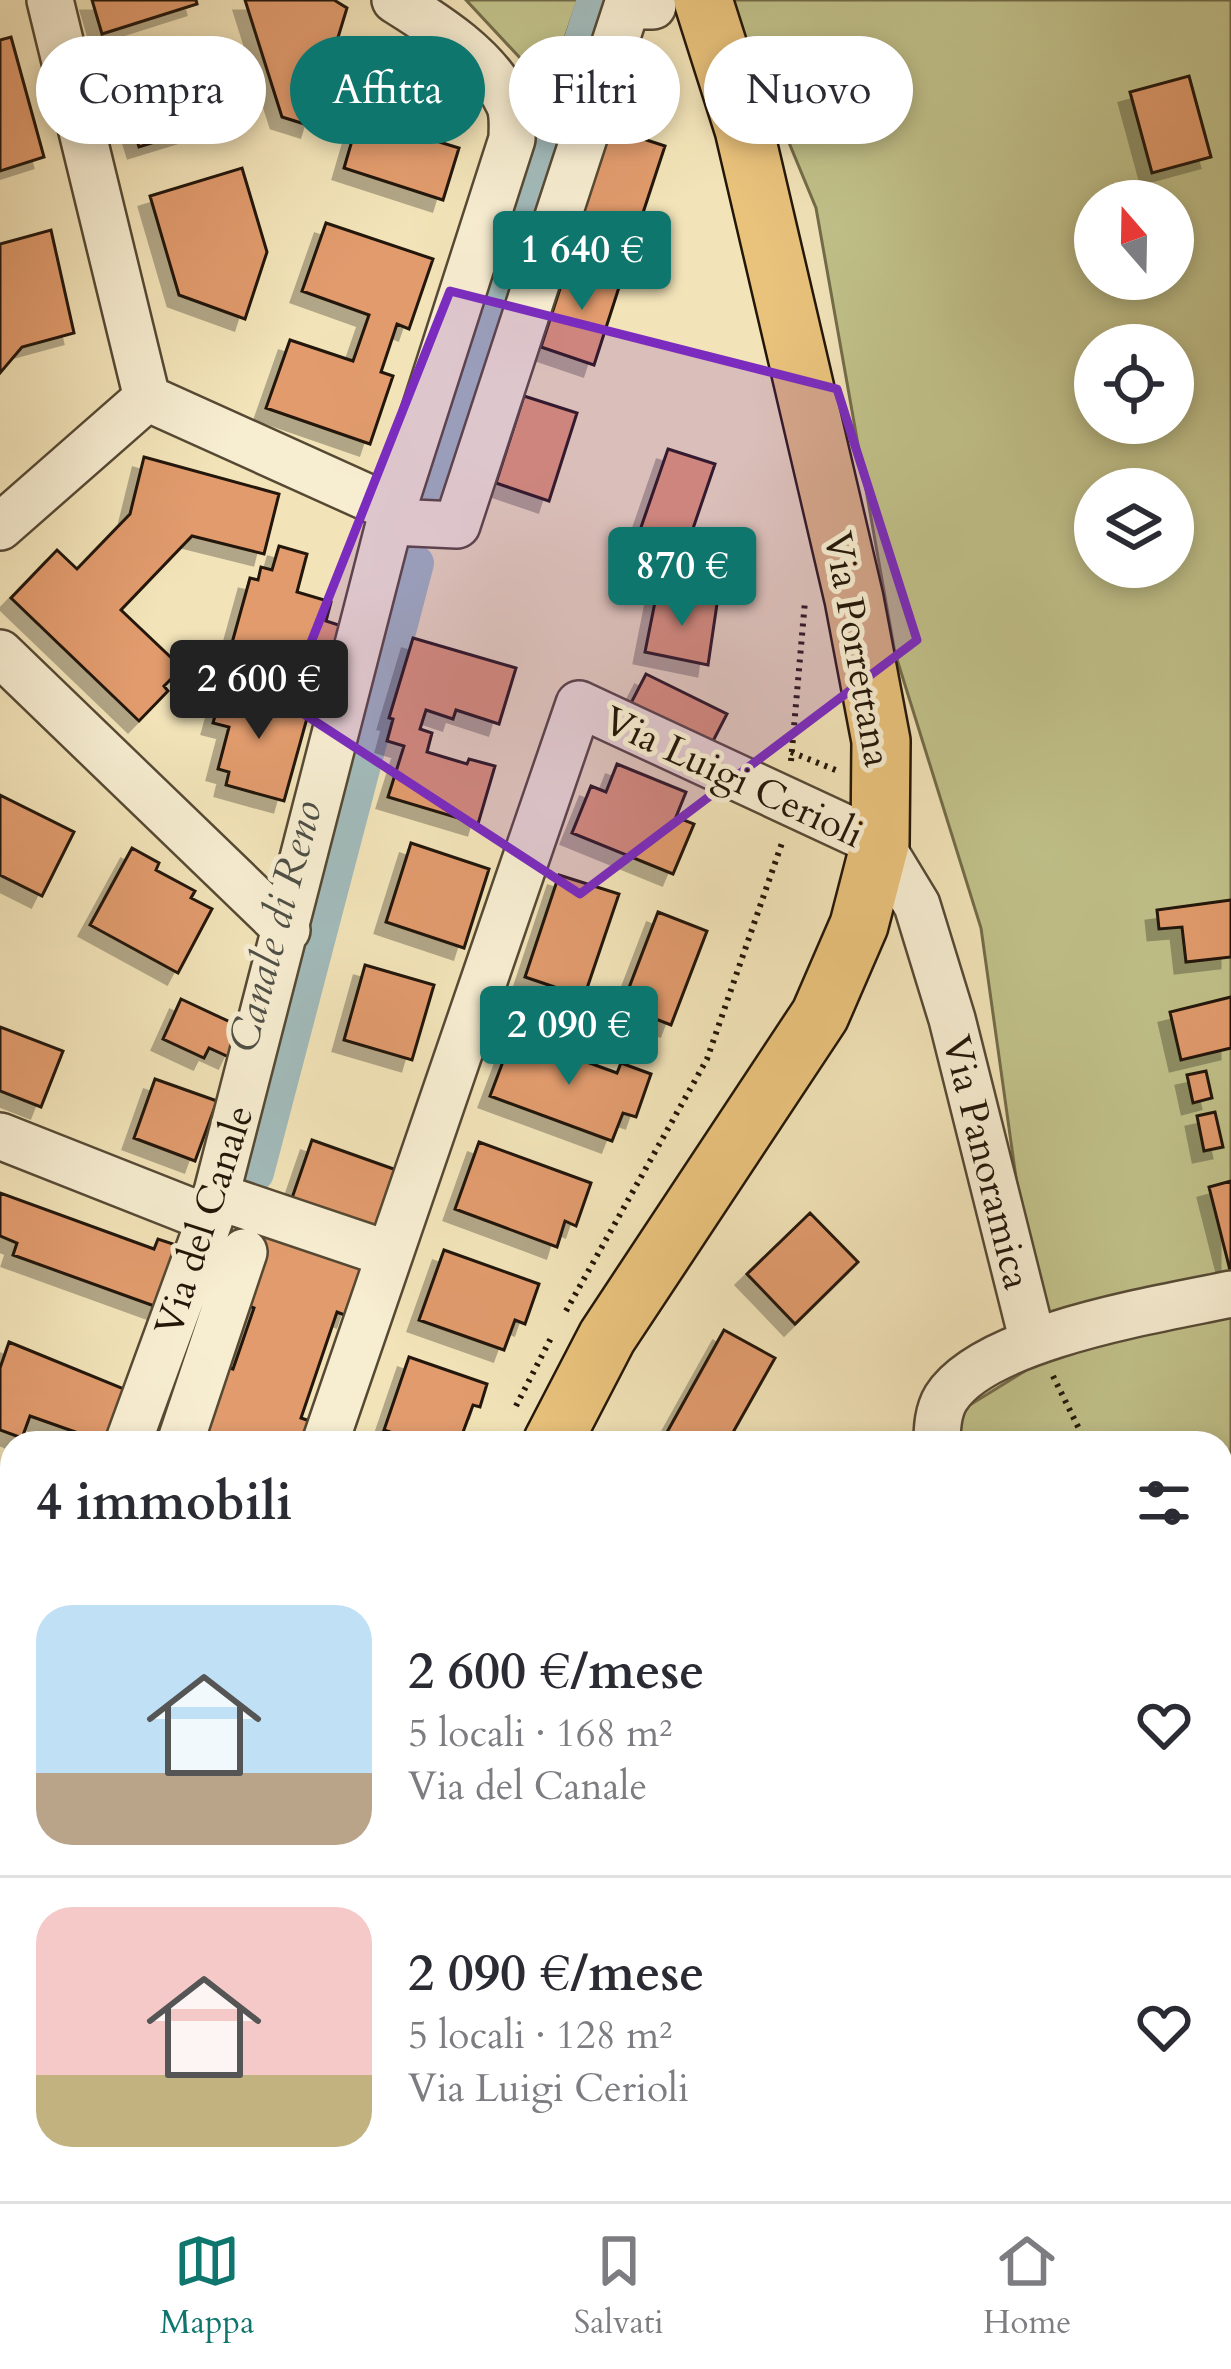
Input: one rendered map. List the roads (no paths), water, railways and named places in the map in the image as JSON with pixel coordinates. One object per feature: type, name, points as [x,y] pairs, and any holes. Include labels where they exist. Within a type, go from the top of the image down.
[{"type":"main road","name":"Via Porrettana","points":[[533,1427],[608,1337],[820,1015],[859,925],[880,844],[880,741],[854,599],[744,129],[678,3]]},
{"type":"street","points":[[50,0],[147,398]]},
{"type":"street","name":"Via del Canale","points":[[132,1431],[213,1207],[392,516],[512,140],[508,101],[481,66],[439,28],[395,0]]},
{"type":"street","points":[[147,398],[392,516],[458,525],[627,6],[678,3]]},
{"type":"street","points":[[0,527],[147,398]]},
{"type":"street","points":[[0,653],[287,930]]},
{"type":"street","name":"Via Luigi Cerioli","points":[[329,1431],[579,704],[880,844]]},
{"type":"street","name":"Via Panoramica","points":[[880,844],[917,905],[952,1019],[1034,1342],[963,1379],[945,1399],[938,1431]]},
{"type":"street","points":[[0,1136],[213,1207],[388,1254]]},
{"type":"street","points":[[184,1431],[244,1252]]},
{"type":"street","points":[[1034,1342],[1231,1294]]},
{"type":"waterway","name":"Canale di Reno","points":[[439,490],[595,0]]},
{"type":"waterway","name":"Canale di Reno","points":[[256,1173],[416,563]]},
{"type":"waterway","points":[[159,1431],[193,1340]]}]
